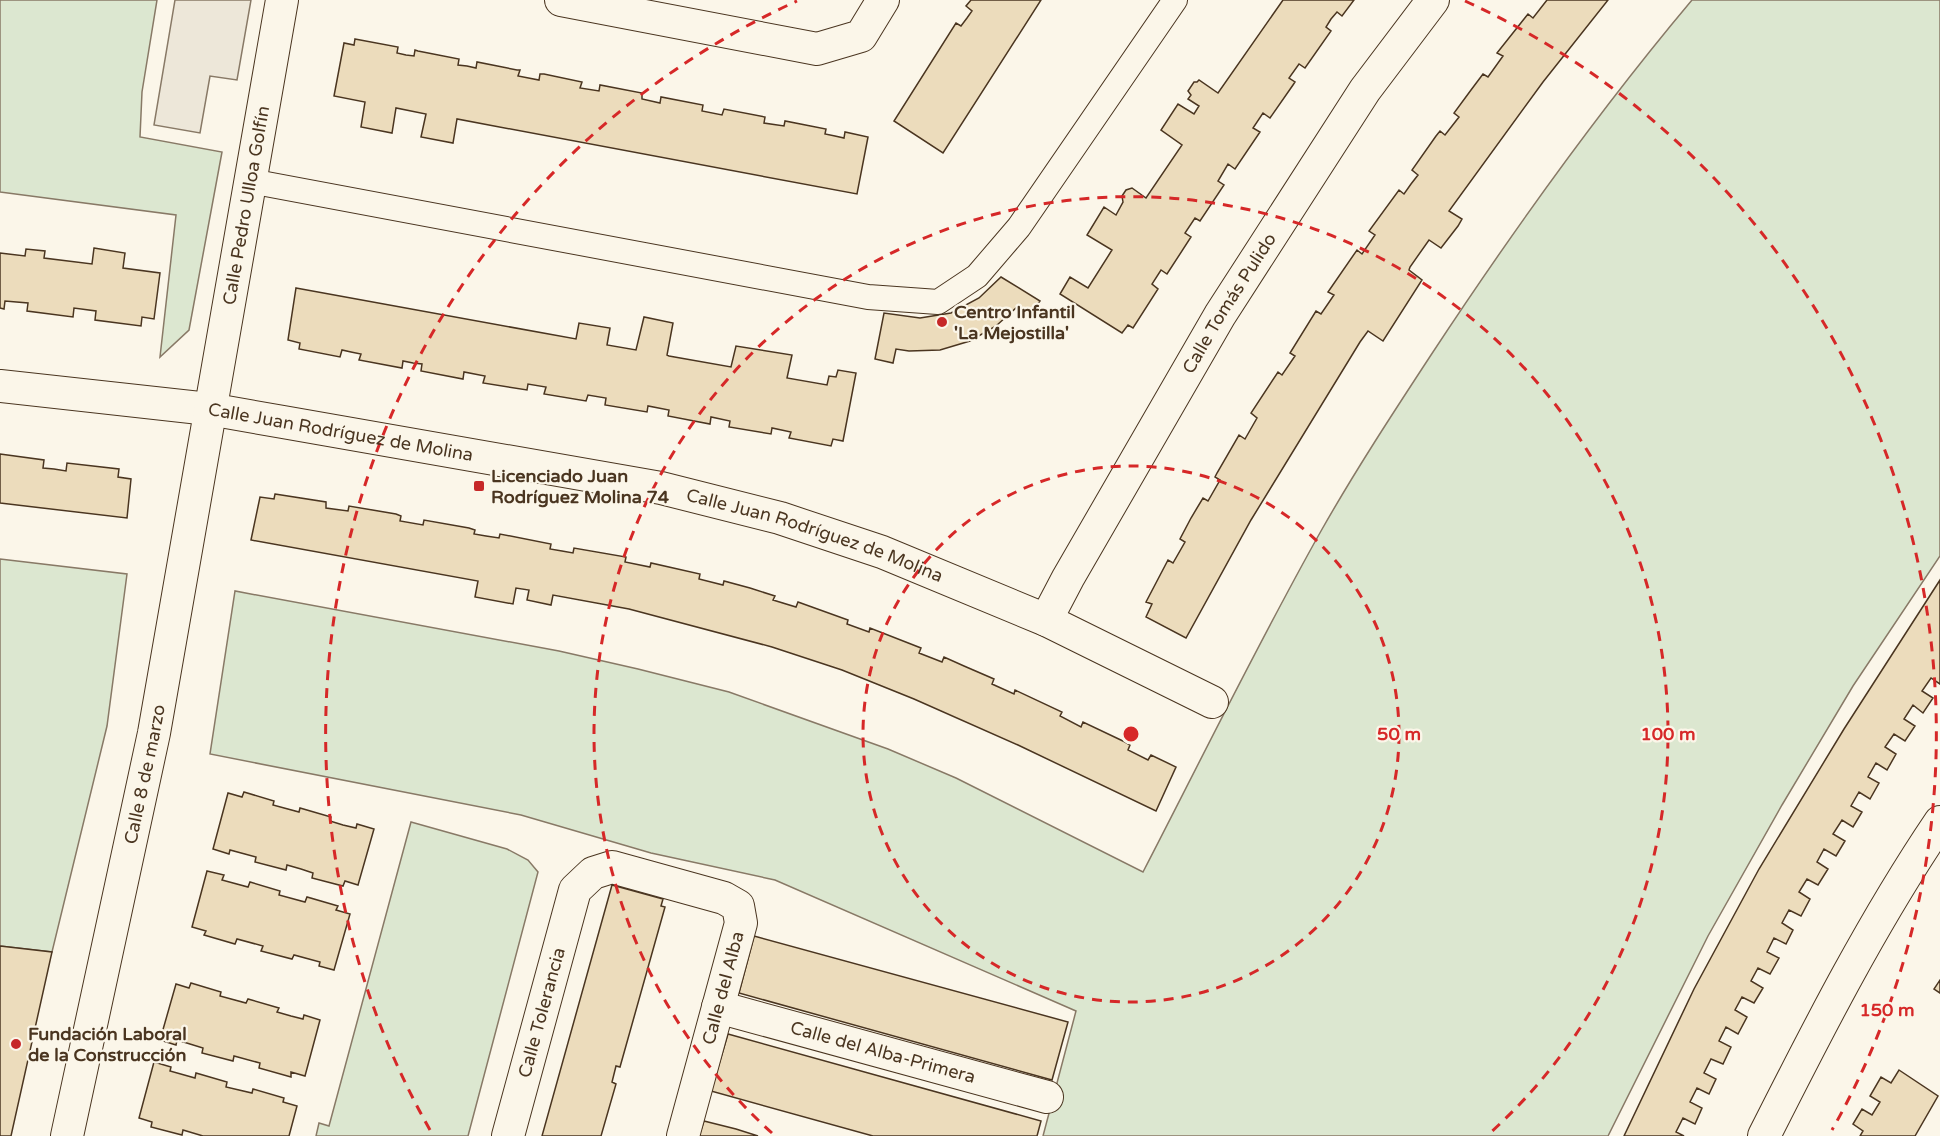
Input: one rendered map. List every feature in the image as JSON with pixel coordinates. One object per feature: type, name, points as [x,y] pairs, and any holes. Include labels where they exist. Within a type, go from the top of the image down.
[{"type":"street","name":"Calle Pedro Ulloa Golfín","points":[[209,409],[282,0]]},
{"type":"street","points":[[561,0],[817,49],[861,36],[883,0]]},
{"type":"street","points":[[250,181],[868,297],[938,302],[977,276],[1019,227],[1175,0]]},
{"type":"street","name":"Calle Tomás Pulido","points":[[1046,620],[1220,315],[1365,90],[1434,0]]},
{"type":"street","name":"Calle Juan Rodríguez de Molina","points":[[0,386],[209,409],[661,488],[780,518],[882,552],[1046,620],[1212,702]]},
{"type":"street","name":"Calle 8 de marzo","points":[[67,1136],[154,733],[209,409]]},
{"type":"street","points":[[1764,1136],[1834,1000],[1919,852],[1940,822]]},
{"type":"street","name":"Calle del Alba","points":[[575,890],[593,873],[612,867],[724,898],[738,906],[741,923],[683,1136]]},
{"type":"street","name":"Calle Tolerancia","points":[[508,1136],[575,890]]},
{"type":"street","name":"Calle del Alba-Primera","points":[[718,1007],[1047,1097]]},
{"type":"green space","points":[[0,0],[157,0],[142,92],[140,137],[222,152],[189,330],[160,357],[176,215],[0,192]]},
{"type":"green space","points":[[1692,0],[1940,0],[1940,556],[1853,686],[1782,805],[1708,936],[1608,1136],[1043,1136],[1076,1011],[775,880],[651,853],[521,815],[210,754],[235,591],[559,651],[729,692],[888,749],[956,778],[1143,872],[1298,573],[1374,442],[1524,218],[1589,130]]},
{"type":"green space","points":[[0,559],[127,574],[107,726],[52,952],[0,946]]},
{"type":"green space","points":[[411,822],[507,849],[528,860],[538,872],[468,1136],[316,1136],[319,1123],[329,1126]]},
{"type":"shaded area","points":[[175,0],[251,0],[237,80],[210,76],[200,133],[154,125]]},
{"type":"building","points":[[971,0],[1041,0],[943,153],[894,121],[956,23],[961,26],[972,11],[966,6]]},
{"type":"building","points":[[1283,0],[1354,0],[1342,16],[1337,12],[1331,19],[1326,27],[1331,31],[1305,68],[1299,64],[1289,78],[1295,82],[1270,118],[1263,113],[1253,128],[1260,132],[1235,169],[1228,164],[1218,181],[1224,185],[1200,221],[1195,218],[1185,233],[1191,237],[1167,274],[1161,270],[1152,284],[1158,289],[1133,328],[1128,325],[1122,333],[1060,294],[1070,277],[1088,288],[1112,250],[1087,235],[1104,207],[1116,215],[1126,190],[1132,188],[1146,198],[1182,145],[1161,130],[1178,104],[1194,114],[1199,106],[1188,99],[1191,95],[1188,91],[1194,82],[1199,80],[1218,93]]},
{"type":"building","points":[[1547,0],[1608,0],[1543,82],[1449,211],[1462,219],[1458,226],[1441,248],[1429,240],[1410,267],[1409,270],[1422,280],[1383,341],[1368,331],[1360,342],[1251,520],[1186,638],[1146,617],[1152,604],[1146,602],[1168,560],[1173,563],[1185,542],[1180,539],[1191,518],[1203,498],[1208,501],[1220,480],[1215,477],[1239,435],[1245,439],[1257,418],[1251,413],[1278,372],[1282,375],[1295,356],[1290,353],[1316,311],[1321,314],[1334,295],[1328,292],[1357,250],[1362,254],[1375,235],[1369,231],[1399,190],[1404,194],[1418,175],[1412,170],[1436,136],[1440,131],[1445,135],[1459,117],[1454,113],[1483,74],[1488,77],[1503,56],[1497,53],[1528,14],[1533,18]]},
{"type":"building","points":[[355,39],[398,47],[397,53],[406,55],[414,56],[415,50],[459,59],[458,65],[476,68],[477,62],[520,70],[518,76],[539,80],[540,74],[544,74],[582,82],[580,88],[599,91],[600,85],[642,93],[642,99],[660,103],[661,97],[703,105],[702,111],[722,115],[724,109],[765,117],[764,123],[784,126],[785,121],[826,129],[825,134],[844,138],[845,132],[868,137],[857,194],[457,119],[453,143],[421,137],[426,114],[396,108],[392,133],[361,127],[365,102],[334,96],[344,43],[354,45]]},
{"type":"building","points":[[94,248],[125,253],[123,268],[160,273],[154,319],[142,317],[141,326],[95,320],[96,311],[74,308],[73,317],[27,311],[28,303],[5,301],[4,309],[0,308],[0,253],[25,256],[26,249],[45,251],[44,258],[92,264]]},
{"type":"building","name":"Centro Infantil 'La Mejostilla'","points":[[1001,277],[1040,301],[1029,315],[1016,308],[996,326],[970,341],[940,350],[896,349],[893,363],[875,359],[884,313],[920,318],[951,313],[979,298]]},
{"type":"building","points":[[296,288],[576,339],[579,323],[610,328],[607,345],[636,350],[644,317],[673,323],[667,355],[731,367],[736,346],[792,355],[787,378],[827,385],[829,376],[836,377],[838,370],[856,373],[843,441],[833,439],[831,446],[789,438],[791,432],[772,428],[771,434],[729,427],[730,421],[711,417],[710,424],[668,416],[669,410],[648,406],[647,412],[605,405],[606,398],[588,395],[586,401],[544,394],[546,387],[528,384],[527,390],[483,383],[485,376],[464,372],[463,379],[421,371],[422,364],[403,361],[402,368],[359,360],[361,354],[342,350],[340,357],[299,349],[300,343],[288,340]]},
{"type":"building","points":[[0,454],[44,460],[43,468],[66,471],[67,463],[119,469],[118,477],[131,479],[127,518],[0,503]]},
{"type":"building","points":[[275,494],[326,502],[326,508],[348,511],[349,506],[396,514],[401,516],[400,521],[423,525],[424,520],[469,528],[475,530],[474,534],[499,538],[500,534],[551,544],[550,549],[573,553],[574,548],[626,557],[625,562],[650,567],[651,563],[700,574],[699,579],[723,585],[724,581],[750,588],[775,596],[773,600],[796,607],[798,602],[848,620],[847,624],[869,632],[870,628],[921,648],[919,653],[942,662],[944,657],[994,679],[992,684],[1014,694],[1015,690],[1062,712],[1060,716],[1081,727],[1083,722],[1125,742],[1130,745],[1128,750],[1148,760],[1151,755],[1176,767],[1156,811],[1018,745],[914,699],[842,670],[772,647],[629,609],[553,595],[551,605],[527,600],[529,590],[516,588],[513,604],[475,597],[478,581],[251,540],[260,497],[274,499]]},
{"type":"building","points":[[1940,580],[1940,684],[1931,678],[1922,691],[1933,698],[1923,713],[1913,705],[1904,719],[1915,726],[1905,741],[1894,734],[1885,747],[1896,754],[1887,770],[1876,763],[1868,777],[1879,783],[1870,799],[1859,792],[1851,806],[1862,812],[1853,827],[1842,820],[1833,834],[1845,841],[1836,856],[1824,849],[1817,862],[1828,869],[1818,885],[1807,879],[1799,892],[1810,899],[1801,916],[1789,910],[1782,923],[1793,930],[1786,944],[1774,938],[1767,952],[1779,958],[1770,974],[1758,968],[1751,981],[1763,988],[1754,1003],[1742,997],[1735,1010],[1747,1017],[1738,1034],[1726,1027],[1719,1041],[1731,1047],[1723,1064],[1711,1059],[1704,1073],[1716,1079],[1709,1094],[1697,1088],[1690,1102],[1702,1108],[1695,1124],[1683,1118],[1676,1132],[1684,1136],[1624,1136],[1694,989],[1759,869],[1844,729]]},
{"type":"building","points":[[244,792],[274,801],[273,805],[299,812],[300,808],[331,817],[330,821],[343,825],[356,828],[357,824],[374,829],[358,885],[345,881],[343,886],[312,878],[313,873],[287,865],[286,870],[255,862],[256,857],[230,850],[229,854],[213,849],[228,793],[242,797]]},
{"type":"building","points":[[207,871],[224,875],[222,880],[248,887],[250,882],[280,891],[279,895],[305,902],[307,897],[338,906],[336,910],[350,914],[334,970],[319,966],[320,962],[294,955],[292,959],[261,951],[263,946],[237,939],[235,944],[204,935],[206,931],[192,927]]},
{"type":"building","points":[[612,885],[663,899],[661,906],[665,907],[620,1067],[616,1066],[612,1082],[616,1084],[601,1136],[542,1136]]},
{"type":"building","points":[[754,936],[1068,1022],[1052,1080],[739,993]]},
{"type":"building","name":"Fundación Laboral de la Construcción","points":[[0,946],[52,952],[11,1136],[0,1136]]},
{"type":"building","points":[[1940,980],[1940,993],[1934,989]]},
{"type":"building","points":[[191,983],[221,992],[220,996],[246,1003],[248,999],[279,1008],[277,1012],[303,1019],[304,1015],[320,1020],[305,1076],[291,1072],[291,1077],[259,1068],[260,1063],[234,1056],[233,1061],[202,1053],[203,1048],[177,1040],[176,1045],[160,1040],[176,984],[189,988]]},
{"type":"building","points":[[728,1034],[1041,1121],[1037,1136],[873,1136],[711,1091]]},
{"type":"building","points":[[154,1062],[171,1067],[170,1071],[195,1078],[196,1073],[227,1082],[226,1087],[252,1093],[253,1089],[284,1098],[283,1102],[297,1106],[289,1136],[203,1136],[183,1130],[182,1135],[151,1127],[152,1122],[139,1118]]},
{"type":"building","points":[[1899,1070],[1938,1096],[1915,1136],[1860,1136],[1863,1131],[1853,1124],[1862,1109],[1872,1115],[1880,1102],[1870,1096],[1881,1077],[1891,1083]]},
{"type":"building","points":[[704,1121],[736,1129],[758,1136],[699,1136]]},
{"type":"place","name":"Centro Infantil 'La Mejostilla'","points":[[942,322]]},
{"type":"place","name":"Licenciado Juan Rodríguez Molina 74","points":[[479,486]]},
{"type":"place","name":"Fundación Laboral de la Construcción","points":[[16,1044]]}]
